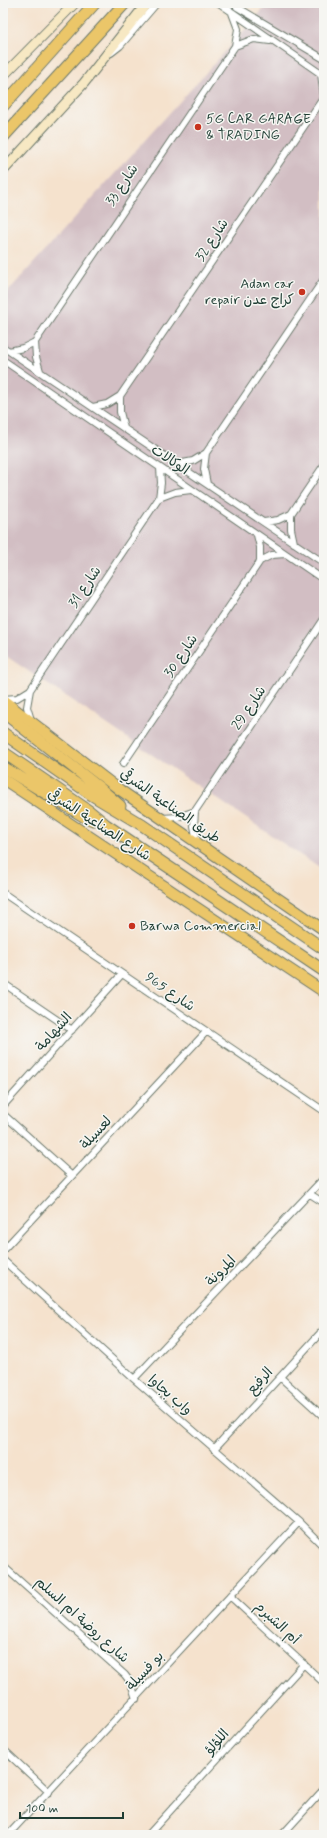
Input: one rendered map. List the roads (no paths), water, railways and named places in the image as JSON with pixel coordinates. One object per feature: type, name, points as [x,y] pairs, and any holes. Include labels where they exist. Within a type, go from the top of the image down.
[{"type":"highway","points":[[3,106],[95,3]]},
{"type":"highway","points":[[3,137],[125,3]]},
{"type":"highway","points":[[3,712],[97,786],[142,825]]},
{"type":"highway","points":[[3,733],[92,795],[142,825],[324,949]]},
{"type":"highway","points":[[3,752],[89,811],[106,825],[324,971]]},
{"type":"highway","points":[[3,767],[84,817],[106,825]]},
{"type":"main road","name":"طريق الصناعية الشرقي","points":[[3,700],[120,790],[324,930]]},
{"type":"main road","name":"شارع الصناعية الشرقي","points":[[3,779],[324,992]]},
{"type":"street","points":[[3,76],[75,3]]},
{"type":"street","points":[[3,171],[84,83],[147,3]]},
{"type":"street","points":[[106,56],[120,46],[157,3]]},
{"type":"street","points":[[219,3],[323,75]]},
{"type":"street","points":[[234,3],[324,59]]},
{"type":"street","name":"شارع 33","points":[[34,342],[235,46],[238,29],[232,13]]},
{"type":"street","points":[[235,46],[254,39],[274,42]]},
{"type":"street","name":"شارع 32","points":[[93,407],[107,404],[120,396],[324,97],[323,75]]},
{"type":"street","points":[[178,464],[193,461],[206,453],[324,279]]},
{"type":"street","points":[[10,351],[23,348],[34,342],[40,371]]},
{"type":"street","name":"الوكالات","points":[[3,346],[324,563]]},
{"type":"street","name":"الوكالات","points":[[3,360],[324,580]]},
{"type":"street","points":[[120,396],[120,412],[124,428]]},
{"type":"street","points":[[206,453],[204,469],[207,484]]},
{"type":"street","points":[[264,522],[278,520],[290,514],[324,465]]},
{"type":"street","name":"شارع 31","points":[[33,723],[27,707],[30,690],[159,498],[162,483],[160,468]]},
{"type":"street","points":[[159,498],[175,492],[192,490]]},
{"type":"street","points":[[290,514],[294,543]]},
{"type":"street","points":[[257,535],[260,548],[260,561],[272,555],[285,554]]},
{"type":"street","name":"شارع 30","points":[[123,764],[260,561]]},
{"type":"street","name":"شارع 29","points":[[195,811],[324,619]]},
{"type":"street","points":[[3,700],[17,698],[30,690]]},
{"type":"street","points":[[159,817],[178,817],[195,811],[194,826],[197,842]]},
{"type":"street","name":"شارع 965","points":[[3,893],[324,1111]]},
{"type":"street","name":"الشهامة","points":[[3,1106],[122,974]]},
{"type":"street","points":[[3,983],[72,1030]]},
{"type":"street","name":"لعسيلة","points":[[3,1250],[206,1032]]},
{"type":"street","points":[[3,1114],[72,1176]]},
{"type":"street","name":"المرونة","points":[[134,1379],[324,1178]]},
{"type":"street","points":[[310,1194],[324,1203]]},
{"type":"street","name":"واب بجاوا","points":[[3,1260],[134,1379],[299,1522],[324,1546]]},
{"type":"street","name":"الرفيع","points":[[214,1449],[324,1329]]},
{"type":"street","points":[[280,1377],[324,1417]]},
{"type":"street","name":"بو فسيلة","points":[[8,1835],[231,1597],[299,1522]]},
{"type":"street","name":"شارع روضة ام السلم","points":[[4,1570],[125,1675],[134,1688],[136,1699]]},
{"type":"street","name":"أم الشبرم","points":[[231,1597],[324,1683]]},
{"type":"street","name":"اللؤلؤ","points":[[148,1835],[304,1664]]},
{"type":"street","points":[[3,1749],[49,1792]]},
{"type":"street","points":[[282,1835],[324,1789]]},
{"type":"place","name":"5G CAR GARAGE & TRADING","points":[[198,127]]},
{"type":"place","name":"Adan car repair كراج عدن","points":[[302,292]]},
{"type":"place","name":"Barwa Commercial","points":[[132,926]]}]
